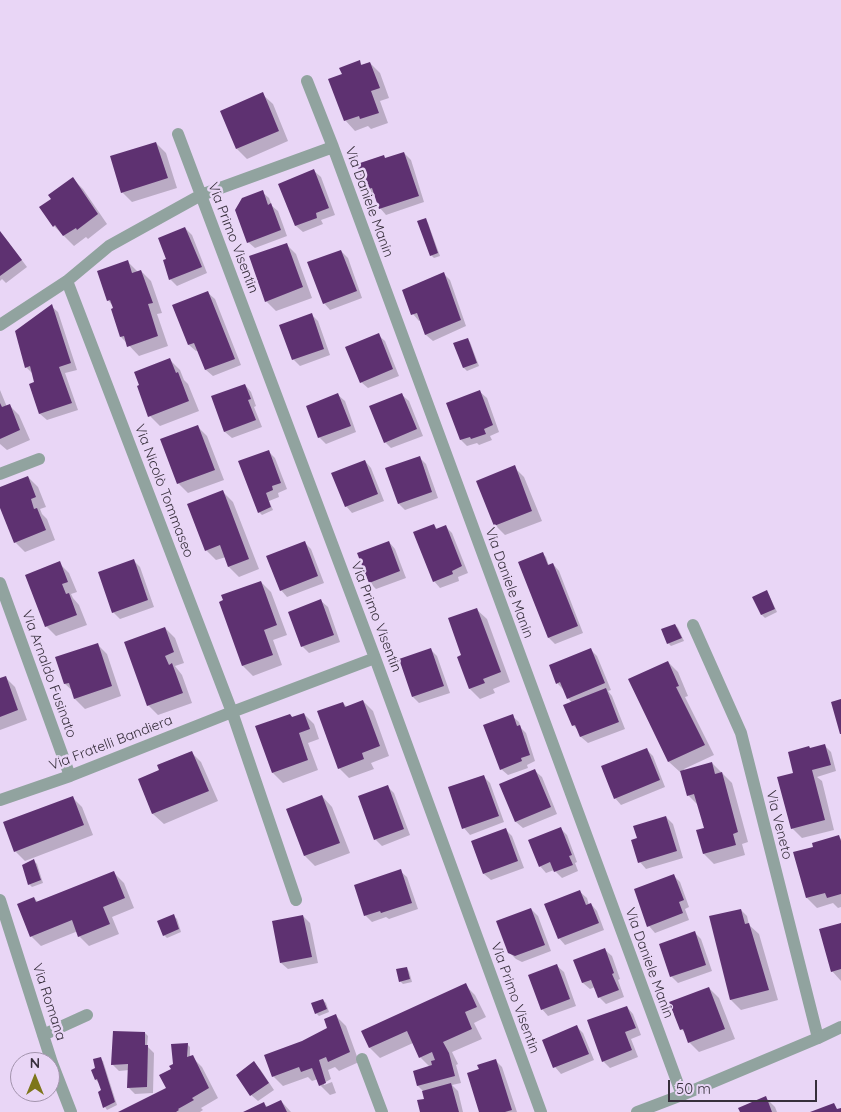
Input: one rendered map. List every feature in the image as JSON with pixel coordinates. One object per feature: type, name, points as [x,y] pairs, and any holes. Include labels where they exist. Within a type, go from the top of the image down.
[{"type":"street","name":"Via Daniele Manin","points":[[307,81],[682,1095]]},
{"type":"street","name":"Via Primo Visentin","points":[[178,134],[375,658],[541,1112]]},
{"type":"street","points":[[0,325],[66,281],[109,246],[201,195],[333,147]]},
{"type":"street","name":"Via Nicolò Tommaseo","points":[[66,281],[232,712]]},
{"type":"street","points":[[0,474],[39,459]]},
{"type":"street","name":"Via Arnaldo Fusinato","points":[[0,583],[70,776]]},
{"type":"street","name":"Via Veneto","points":[[693,625],[741,733],[818,1038]]},
{"type":"street","name":"Via Fratelli Bandiera","points":[[0,800],[70,776],[375,658]]},
{"type":"street","points":[[232,712],[296,900]]},
{"type":"street","name":"Via Romana","points":[[0,900],[52,1063],[72,1112]]},
{"type":"street","points":[[43,1035],[87,1016]]},
{"type":"street","points":[[637,1112],[682,1095],[841,1027]]},
{"type":"street","points":[[362,1059],[382,1112]]},
{"type":"building","points":[[360,60],[361,65],[370,62],[380,88],[371,91],[379,113],[360,119],[359,116],[344,121],[328,79],[342,74],[339,68]]},
{"type":"building","points":[[263,92],[279,131],[236,149],[220,111]]},
{"type":"building","points":[[156,142],[168,178],[121,193],[110,156]]},
{"type":"building","points":[[404,152],[419,196],[379,209],[372,188],[365,190],[357,164],[384,155],[385,158]]},
{"type":"building","points":[[314,169],[329,208],[316,213],[317,218],[295,226],[278,184]]},
{"type":"building","points":[[73,177],[98,214],[77,230],[76,228],[63,236],[55,225],[53,227],[39,207],[51,199],[48,195]]},
{"type":"building","points":[[263,190],[268,205],[271,203],[281,230],[247,243],[235,210],[242,198]]},
{"type":"building","points":[[426,218],[438,253],[430,256],[417,221]]},
{"type":"building","points":[[185,227],[202,267],[169,280],[163,260],[166,259],[158,238]]},
{"type":"building","points":[[0,231],[22,260],[0,276]]},
{"type":"building","points":[[287,243],[303,287],[265,302],[249,256]]},
{"type":"building","points":[[341,250],[357,291],[323,304],[307,262]]},
{"type":"building","points":[[128,260],[132,273],[141,270],[153,303],[148,304],[158,336],[127,347],[124,336],[120,337],[111,309],[113,308],[110,300],[107,301],[97,271]]},
{"type":"building","points":[[444,272],[461,320],[425,335],[417,313],[411,315],[402,290]]},
{"type":"building","points":[[208,291],[235,359],[205,370],[194,343],[188,345],[172,305]]},
{"type":"building","points":[[52,304],[71,363],[59,367],[72,403],[39,414],[29,384],[34,382],[30,366],[25,368],[15,331]]},
{"type":"building","points":[[312,313],[324,349],[292,360],[279,325]]},
{"type":"building","points":[[379,333],[393,369],[360,383],[345,347]]},
{"type":"building","points":[[468,338],[477,363],[463,368],[453,343]]},
{"type":"building","points":[[170,358],[176,373],[178,372],[189,401],[148,417],[134,372]]},
{"type":"building","points":[[245,384],[251,399],[248,400],[256,420],[224,432],[211,396]]},
{"type":"building","points":[[480,390],[493,425],[484,429],[486,434],[460,440],[446,403]]},
{"type":"building","points":[[338,393],[351,426],[318,438],[306,406]]},
{"type":"building","points":[[402,393],[417,429],[384,443],[369,406]]},
{"type":"building","points":[[0,403],[2,407],[10,404],[20,430],[0,439]]},
{"type":"building","points":[[198,425],[215,470],[177,484],[160,439]]},
{"type":"building","points":[[269,450],[281,483],[272,486],[273,490],[266,493],[271,507],[258,513],[238,461]]},
{"type":"building","points":[[420,456],[432,492],[398,504],[385,468]]},
{"type":"building","points":[[365,460],[378,494],[345,507],[331,473]]},
{"type":"building","points":[[515,465],[532,511],[494,526],[476,481]]},
{"type":"building","points":[[28,476],[36,497],[31,499],[34,509],[37,508],[46,530],[14,543],[0,508],[0,487]]},
{"type":"building","points":[[223,490],[249,559],[228,567],[220,545],[205,551],[187,504]]},
{"type":"building","points":[[434,524],[436,529],[446,525],[462,566],[452,571],[453,574],[433,582],[413,532]]},
{"type":"building","points":[[305,541],[318,576],[280,591],[266,556]]},
{"type":"building","points":[[389,541],[400,571],[369,583],[357,553]]},
{"type":"building","points":[[543,552],[548,565],[553,563],[578,626],[548,638],[518,562]]},
{"type":"building","points":[[134,559],[148,600],[112,613],[98,572]]},
{"type":"building","points":[[60,561],[68,582],[62,584],[66,594],[69,593],[77,615],[45,627],[25,575]]},
{"type":"building","points":[[261,581],[277,625],[264,630],[273,655],[242,666],[219,602],[223,600],[221,595]]},
{"type":"building","points":[[767,590],[775,609],[761,615],[752,597]]},
{"type":"building","points":[[321,599],[334,635],[301,647],[288,612]]},
{"type":"building","points":[[477,608],[501,672],[483,679],[485,683],[469,689],[457,657],[461,655],[448,618]]},
{"type":"building","points":[[675,624],[682,638],[667,644],[661,629]]},
{"type":"building","points":[[165,627],[174,652],[165,656],[169,665],[172,663],[183,693],[147,706],[124,642]]},
{"type":"building","points":[[98,643],[112,686],[74,699],[69,683],[64,684],[55,657]]},
{"type":"building","points":[[431,648],[444,686],[412,697],[399,659]]},
{"type":"building","points":[[591,648],[605,683],[567,699],[560,682],[556,684],[549,665]]},
{"type":"building","points":[[668,661],[679,686],[676,687],[705,745],[668,762],[628,679]]},
{"type":"building","points":[[6,676],[18,710],[0,717],[0,678]]},
{"type":"building","points":[[606,688],[619,722],[580,737],[575,725],[572,726],[563,705]]},
{"type":"building","points":[[841,699],[841,734],[840,734],[831,702]]},
{"type":"building","points":[[363,700],[380,746],[362,753],[364,759],[338,769],[317,711],[343,702],[345,707]]},
{"type":"building","points":[[304,713],[310,729],[299,733],[308,760],[272,773],[255,726],[290,714],[292,717]]},
{"type":"building","points":[[513,714],[517,726],[520,725],[530,755],[521,758],[522,761],[500,770],[483,725]]},
{"type":"building","points":[[825,744],[831,765],[812,770],[825,820],[791,829],[777,777],[793,773],[788,752]]},
{"type":"building","points":[[647,748],[660,780],[614,799],[601,766]]},
{"type":"building","points":[[192,751],[209,791],[152,814],[138,779],[159,770],[157,765]]},
{"type":"building","points":[[712,762],[715,774],[722,772],[738,832],[733,834],[736,845],[703,854],[696,830],[704,828],[694,794],[687,796],[680,771]]},
{"type":"building","points":[[535,769],[551,807],[515,822],[499,784]]},
{"type":"building","points":[[484,775],[499,816],[462,829],[448,787]]},
{"type":"building","points":[[388,785],[404,829],[374,840],[358,796]]},
{"type":"building","points":[[322,795],[340,843],[304,856],[286,809]]},
{"type":"building","points":[[73,796],[84,825],[14,852],[3,822]]},
{"type":"building","points":[[666,816],[677,851],[638,863],[631,840],[637,838],[633,826]]},
{"type":"building","points":[[561,827],[572,855],[569,856],[573,865],[554,872],[550,862],[539,867],[528,840]]},
{"type":"building","points":[[506,828],[518,861],[483,874],[471,841]]},
{"type":"building","points":[[839,835],[841,841],[841,894],[827,898],[825,893],[806,898],[793,852],[813,847],[812,843]]},
{"type":"building","points":[[34,859],[41,880],[28,885],[22,865]]},
{"type":"building","points":[[401,869],[412,903],[381,913],[380,911],[364,916],[354,885]]},
{"type":"building","points":[[114,871],[125,898],[103,907],[110,924],[78,937],[72,920],[30,937],[17,904],[34,897],[36,902]]},
{"type":"building","points":[[674,874],[684,900],[679,902],[683,913],[647,927],[634,889]]},
{"type":"building","points":[[580,890],[586,905],[591,903],[599,923],[558,939],[544,904]]},
{"type":"building","points":[[531,908],[545,945],[515,956],[508,953],[496,921]]},
{"type":"building","points":[[741,909],[745,924],[749,923],[769,990],[730,1000],[709,916]]},
{"type":"building","points":[[174,914],[179,929],[163,936],[157,921]]},
{"type":"building","points":[[303,915],[312,957],[280,963],[272,921]]},
{"type":"building","points":[[841,923],[841,969],[831,972],[819,929]]},
{"type":"building","points":[[695,931],[706,965],[670,977],[659,944]]},
{"type":"building","points":[[605,948],[614,973],[612,974],[619,990],[598,998],[591,980],[582,983],[573,960]]},
{"type":"building","points":[[557,964],[570,999],[541,1010],[528,975]]},
{"type":"building","points":[[407,967],[410,979],[399,982],[396,969]]},
{"type":"building","points":[[466,983],[477,1007],[465,1012],[472,1029],[443,1042],[449,1053],[455,1076],[417,1086],[413,1071],[432,1065],[431,1061],[435,1060],[432,1052],[419,1058],[407,1031],[369,1048],[361,1031]]},
{"type":"building","points":[[709,987],[725,1029],[688,1043],[683,1029],[680,1030],[669,1002]]},
{"type":"building","points":[[323,999],[327,1009],[315,1014],[311,1003]]},
{"type":"building","points":[[627,1006],[636,1028],[625,1032],[632,1050],[602,1062],[587,1020]]},
{"type":"building","points":[[336,1014],[350,1052],[328,1062],[326,1057],[319,1060],[326,1083],[319,1086],[312,1068],[301,1072],[299,1067],[272,1077],[264,1055],[302,1041],[327,1028],[324,1019]]},
{"type":"building","points":[[577,1025],[589,1054],[553,1068],[542,1040]]},
{"type":"building","points":[[113,1031],[145,1032],[145,1045],[148,1045],[147,1087],[127,1088],[128,1064],[111,1065]]},
{"type":"building","points":[[188,1043],[187,1057],[193,1055],[209,1088],[192,1098],[194,1100],[176,1112],[118,1112],[166,1088],[159,1075],[171,1069],[169,1066],[173,1064],[171,1044]]},
{"type":"building","points":[[101,1057],[115,1102],[103,1108],[98,1092],[101,1090],[91,1070],[95,1068],[93,1059]]},
{"type":"building","points":[[496,1059],[512,1110],[505,1112],[479,1112],[467,1073],[479,1069],[477,1065]]},
{"type":"building","points":[[254,1061],[269,1083],[250,1096],[236,1075]]},
{"type":"building","points":[[451,1083],[459,1112],[420,1112],[417,1100],[424,1099],[422,1091]]},
{"type":"building","points":[[766,1096],[772,1112],[740,1112],[738,1108]]},
{"type":"building","points":[[281,1100],[287,1112],[243,1112],[264,1102],[266,1107]]},
{"type":"building","points":[[834,1103],[837,1109],[841,1108],[841,1112],[810,1112]]}]
